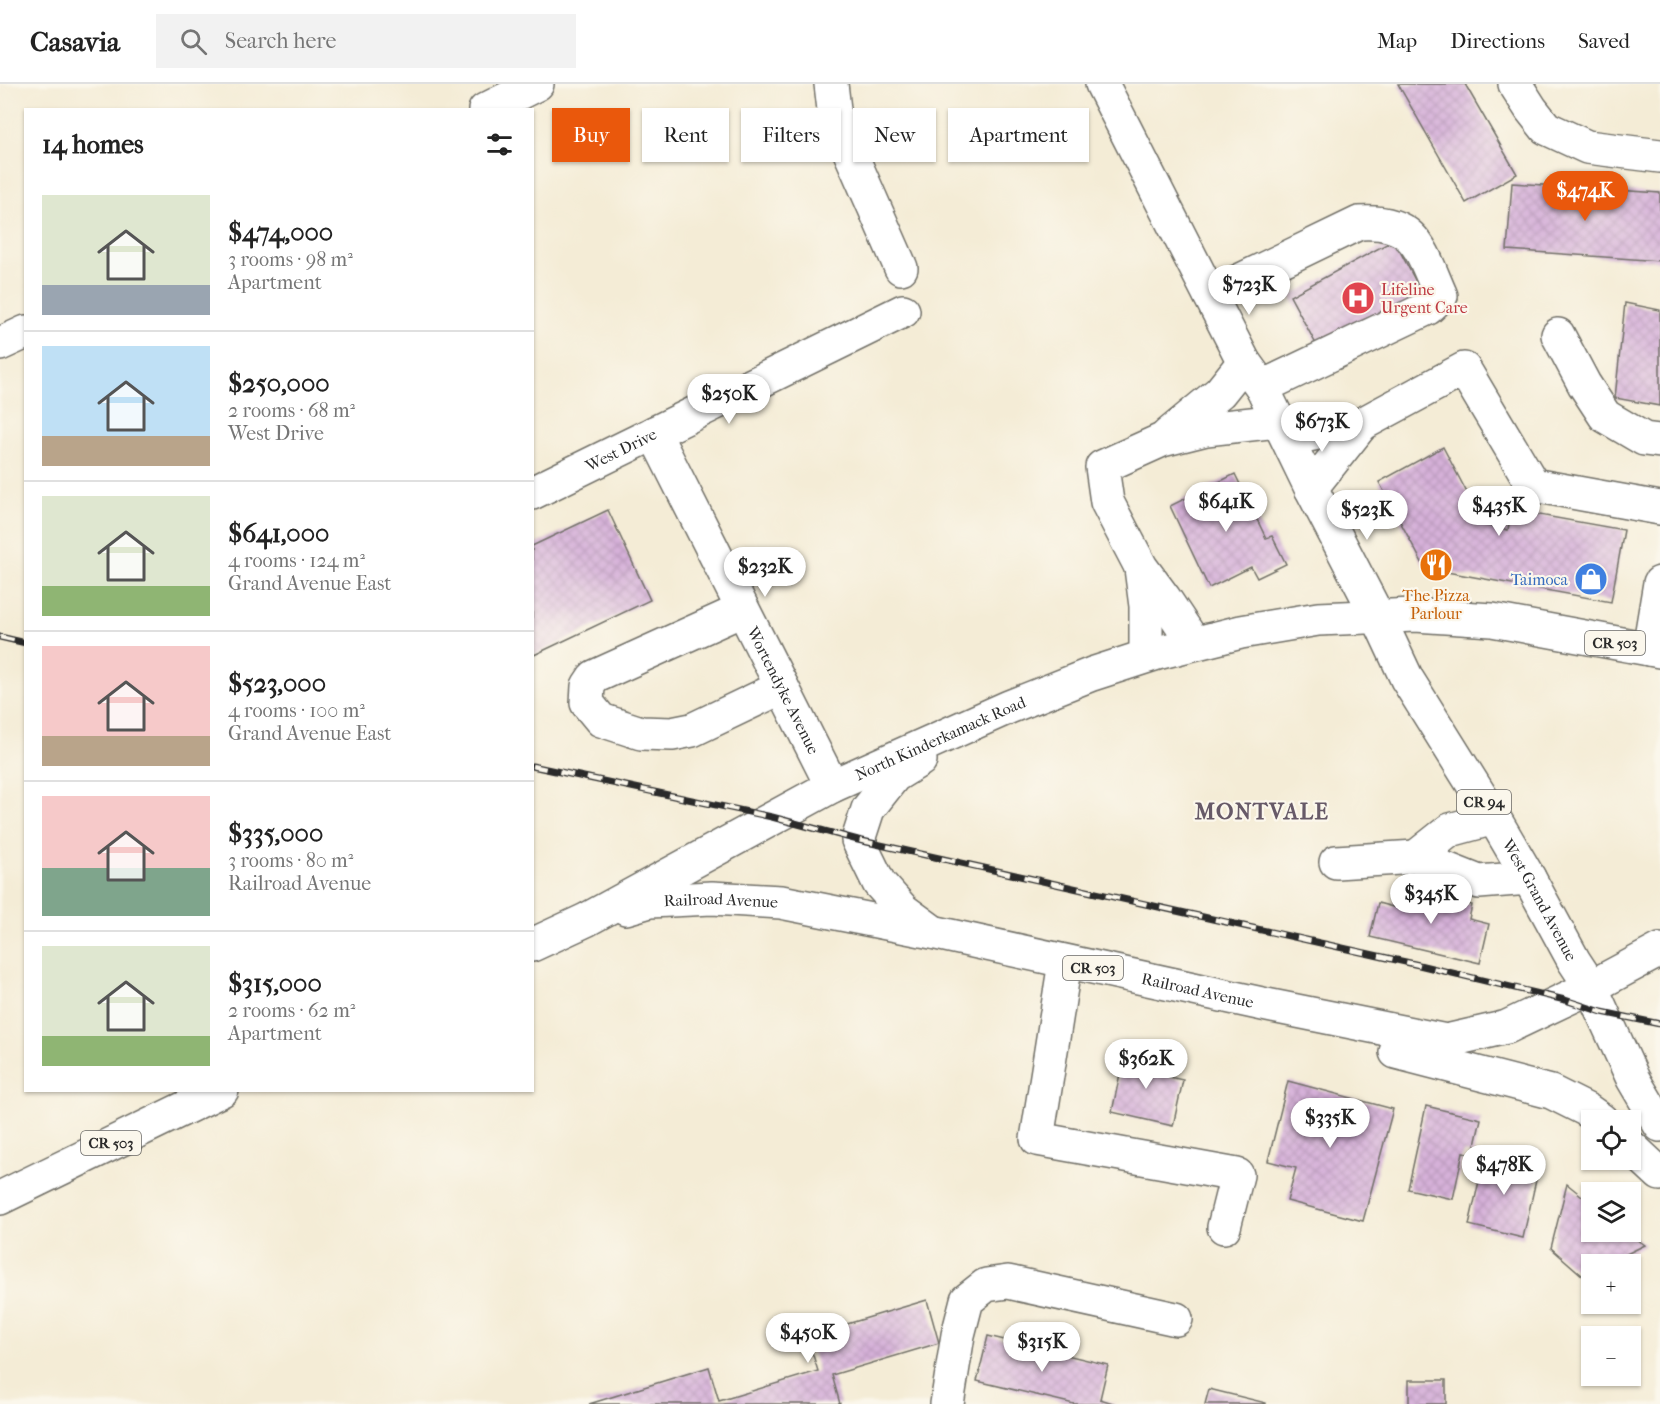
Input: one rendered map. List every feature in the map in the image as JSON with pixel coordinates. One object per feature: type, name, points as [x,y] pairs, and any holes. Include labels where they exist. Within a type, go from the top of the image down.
[{"type":"main road","points":[[489,108],[537,84]]},
{"type":"main road","points":[[831,84],[835,118],[901,268]]},
{"type":"main road","name":"CR 94","points":[[1102,84],[1378,617]]},
{"type":"main road","points":[[1515,84],[1546,128],[1587,147],[1660,156]]},
{"type":"main road","points":[[1162,440],[1220,392],[1253,374],[1428,308],[1441,296],[1414,239],[1398,226],[1379,222],[1359,223],[1210,294]]},
{"type":"main road","name":"West Drive","points":[[534,492],[903,311]]},
{"type":"main road","points":[[0,344],[24,333]]},
{"type":"main road","points":[[1558,335],[1584,384],[1605,416],[1644,439],[1660,441]]},
{"type":"main road","points":[[1311,488],[1362,424],[1464,369],[1533,484],[1660,508]]},
{"type":"main road","points":[[1194,643],[1141,567],[1107,502],[1102,467],[1162,440],[1206,429],[1283,430],[1362,424]]},
{"type":"main road","name":"Wortendyke Avenue","points":[[654,433],[879,882],[903,910],[932,932]]},
{"type":"main road","points":[[1141,567],[1146,606],[1146,656]]},
{"type":"main road","points":[[1654,650],[1660,583]]},
{"type":"main road","points":[[742,610],[594,677],[588,686],[587,703],[601,720],[641,733],[672,734],[692,730],[782,687]]},
{"type":"main road","name":"CR 503","points":[[1378,617],[1415,615],[1492,620],[1654,650]]},
{"type":"main road","name":"North Kinderkamack Road","points":[[534,944],[586,920],[832,786],[1009,707],[1092,674],[1146,656],[1241,632],[1318,619],[1378,617]]},
{"type":"main road","name":"West Grand Avenue","points":[[1378,617],[1407,679],[1494,818],[1574,961],[1591,987],[1633,1079],[1660,1125]]},
{"type":"main road","points":[[858,840],[868,808],[894,776],[1009,707]]},
{"type":"main road","points":[[1416,857],[1450,830],[1494,818]]},
{"type":"main road","points":[[1336,862],[1416,857],[1479,882],[1529,878]]},
{"type":"main road","name":"Railroad Avenue","points":[[586,920],[650,902],[712,898],[781,902],[1446,1041],[1507,1027],[1591,987]]},
{"type":"main road","name":"CR 503","points":[[1591,987],[1660,950]]},
{"type":"main road","points":[[1065,962],[1037,1139],[1238,1175],[1224,1227]]},
{"type":"main road","points":[[1349,1022],[1391,1051],[1551,1092],[1587,1110]]},
{"type":"main road","name":"CR 503","points":[[0,1198],[218,1092]]},
{"type":"main road","points":[[1641,1156],[1660,1174]]},
{"type":"main road","points":[[947,1404],[958,1335],[967,1300],[986,1285],[1008,1282],[1176,1319]]},
{"type":"building","points":[[1398,84],[1465,84],[1517,174],[1466,203]]},
{"type":"building","points":[[1512,183],[1660,193],[1660,261],[1507,250]]},
{"type":"building","name":"Lifeline Urgent Care","points":[[1394,240],[1426,301],[1323,357],[1290,296]]},
{"type":"building","points":[[1625,303],[1660,310],[1660,406],[1615,398]]},
{"type":"building","points":[[1443,447],[1484,525],[1508,530],[1511,510],[1624,530],[1611,602],[1425,568],[1379,482]]},
{"type":"building","points":[[1235,474],[1266,538],[1272,536],[1286,564],[1257,578],[1251,567],[1209,588],[1170,506]]},
{"type":"building","points":[[608,510],[650,600],[534,655],[534,545]]},
{"type":"building","points":[[1398,887],[1472,905],[1469,919],[1489,924],[1480,963],[1370,937],[1378,903],[1393,907]]},
{"type":"building","points":[[1126,1045],[1152,1050],[1147,1072],[1183,1080],[1173,1126],[1112,1112]]},
{"type":"building","points":[[1288,1081],[1393,1109],[1363,1221],[1287,1201],[1296,1168],[1268,1161]]},
{"type":"building","points":[[1426,1106],[1481,1119],[1473,1154],[1463,1152],[1453,1199],[1408,1189]]},
{"type":"building","points":[[1485,1155],[1539,1167],[1523,1238],[1469,1225]]},
{"type":"building","points":[[1567,1184],[1581,1195],[1581,1242],[1641,1242],[1645,1245],[1627,1254],[1581,1254],[1581,1274],[1551,1248]]},
{"type":"building","points":[[927,1300],[939,1343],[832,1375],[840,1404],[589,1404],[709,1367],[719,1401],[818,1371],[807,1336]]},
{"type":"building","points":[[988,1336],[1108,1365],[1100,1399],[1116,1404],[1074,1404],[977,1381]]},
{"type":"building","points":[[1409,1380],[1446,1380],[1446,1404],[1409,1404]]},
{"type":"building","points":[[1209,1389],[1266,1403],[1266,1404],[1205,1404]]},
{"type":"railway","points":[[0,637],[24,643]]},
{"type":"railway","points":[[534,766],[772,817],[858,840],[1419,965],[1565,1000],[1602,1012],[1660,1024]]},
{"type":"place","name":"Lifeline Urgent Care","points":[[1358,298]]},
{"type":"place","name":"The Pizza Parlour","points":[[1436,565]]},
{"type":"place","name":"Taimoca","points":[[1591,579]]},
{"type":"district","name":"MONTVALE","points":[[1262,812]]}]
